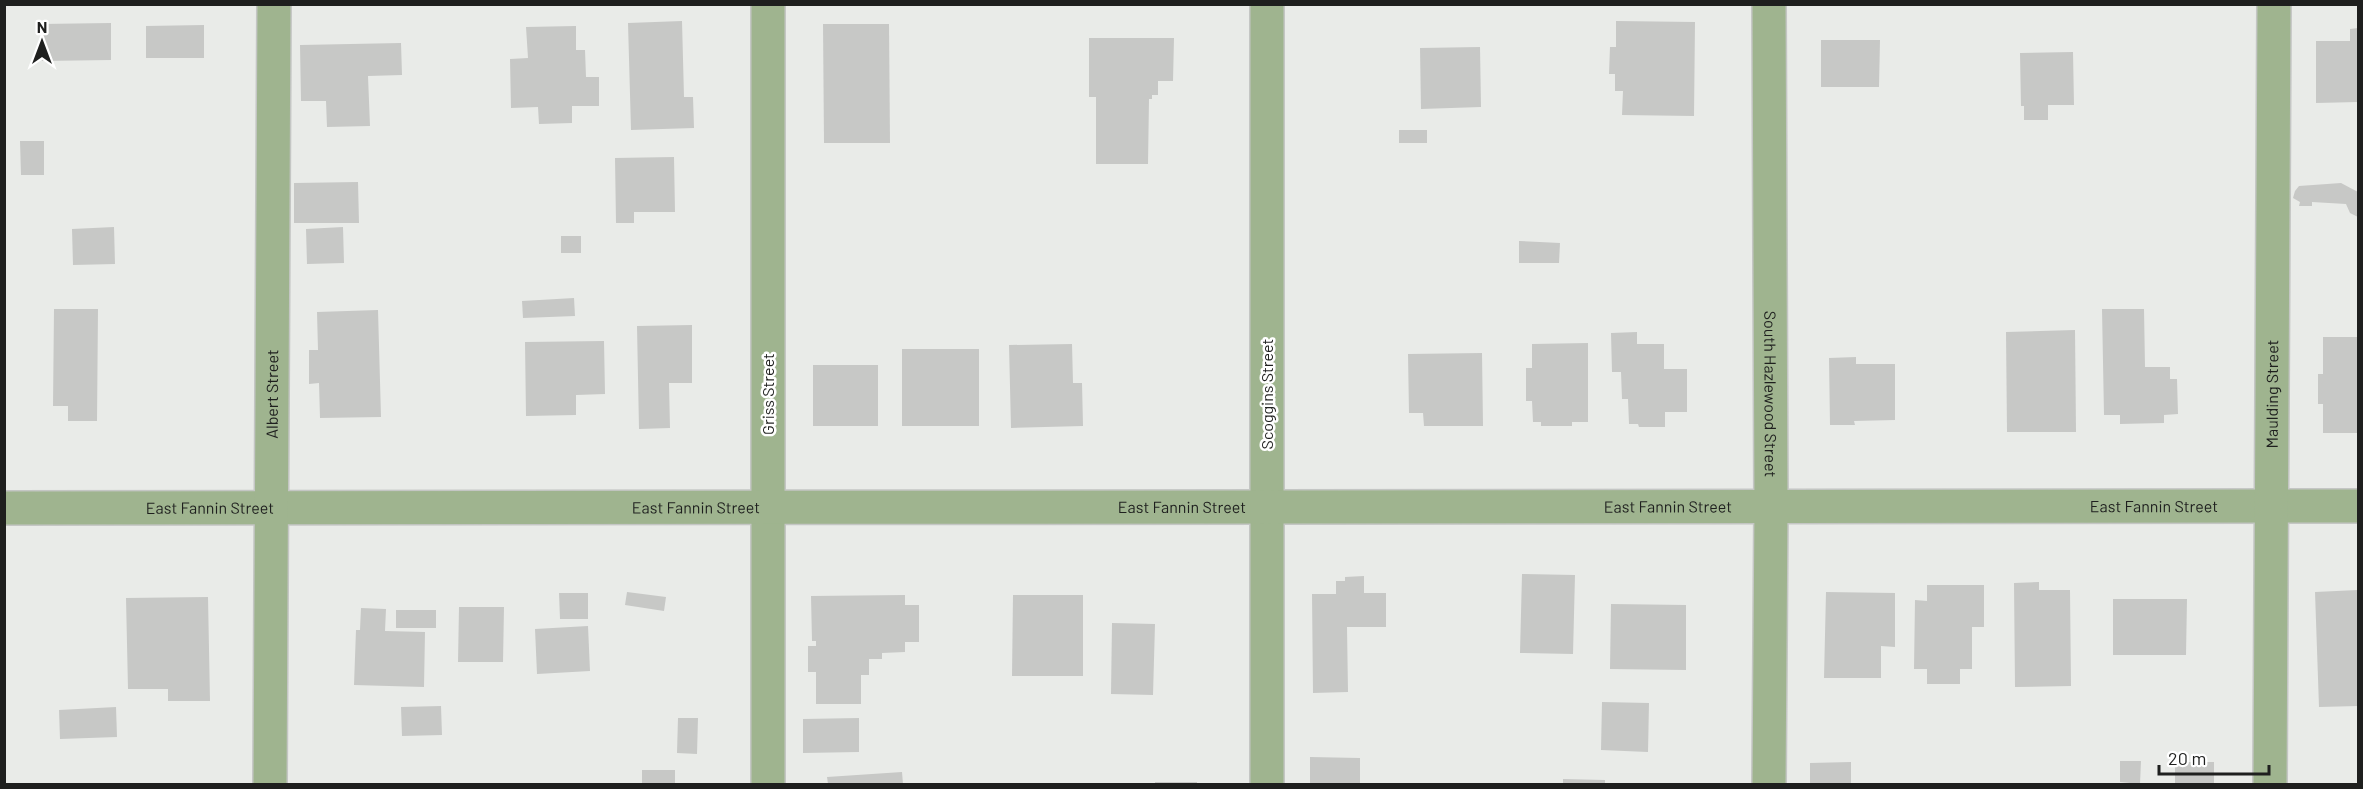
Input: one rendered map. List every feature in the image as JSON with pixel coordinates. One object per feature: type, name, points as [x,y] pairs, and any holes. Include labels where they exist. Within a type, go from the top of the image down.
[{"type":"street","name":"Albert Street","points":[[270,784],[274,4]]},
{"type":"street","name":"Griss Street","points":[[768,4],[768,784]]},
{"type":"street","name":"Scoggins Street","points":[[1267,4],[1267,784]]},
{"type":"street","name":"South Hazlewood Street","points":[[1769,4],[1771,507],[1769,784]]},
{"type":"street","name":"Maulding Street","points":[[2270,784],[2274,4]]},
{"type":"street","name":"East Fannin Street","points":[[4,508],[2358,506]]},
{"type":"building","points":[[682,21],[684,97],[693,97],[694,128],[631,130],[628,23]]},
{"type":"building","points":[[1616,21],[1695,22],[1694,116],[1622,115],[1623,91],[1615,91],[1615,74],[1609,74],[1610,47],[1616,47]]},
{"type":"building","points":[[111,23],[111,60],[42,61],[41,24]]},
{"type":"building","points":[[823,24],[889,24],[890,143],[824,143]]},
{"type":"building","points":[[204,25],[204,58],[146,58],[146,26]]},
{"type":"building","points":[[576,26],[576,50],[585,50],[586,77],[599,77],[599,106],[572,106],[572,123],[539,124],[538,107],[511,108],[510,59],[528,58],[526,27]]},
{"type":"building","points":[[2358,28],[2358,102],[2316,103],[2316,41],[2350,41],[2350,29]]},
{"type":"building","points":[[1089,38],[1174,38],[1173,81],[1158,81],[1158,95],[1152,95],[1152,99],[1149,99],[1148,164],[1096,164],[1096,97],[1089,97]]},
{"type":"building","points":[[1821,40],[1880,40],[1879,87],[1821,87]]},
{"type":"building","points":[[401,43],[402,75],[368,76],[370,126],[327,127],[326,101],[301,101],[300,45]]},
{"type":"building","points":[[1480,47],[1481,107],[1421,109],[1420,48]]},
{"type":"building","points":[[2073,52],[2074,105],[2048,105],[2048,120],[2024,120],[2024,106],[2021,106],[2020,53]]},
{"type":"building","points":[[1399,130],[1427,130],[1427,143],[1399,143]]},
{"type":"building","points":[[20,141],[44,141],[44,175],[21,175]]},
{"type":"building","points":[[674,157],[675,212],[634,212],[634,223],[616,223],[615,158]]},
{"type":"building","points":[[358,182],[359,223],[294,223],[294,183]]},
{"type":"building","points":[[2341,183],[2358,192],[2358,217],[2350,213],[2346,204],[2312,202],[2312,206],[2299,206],[2300,202],[2293,198],[2299,186]]},
{"type":"building","points":[[114,227],[115,264],[73,265],[72,229]]},
{"type":"building","points":[[343,227],[344,263],[307,264],[306,229]]},
{"type":"building","points":[[561,236],[581,236],[581,253],[561,253]]},
{"type":"building","points":[[1519,241],[1560,243],[1559,263],[1519,263]]},
{"type":"building","points":[[574,298],[575,316],[523,318],[522,301]]},
{"type":"building","points":[[54,309],[98,309],[97,421],[68,421],[68,406],[53,406]]},
{"type":"building","points":[[2102,309],[2144,309],[2145,367],[2170,367],[2170,379],[2177,379],[2178,414],[2164,415],[2164,423],[2120,424],[2120,415],[2104,415]]},
{"type":"building","points":[[378,310],[381,417],[320,418],[319,383],[309,384],[309,350],[318,350],[317,312]]},
{"type":"building","points":[[692,325],[692,383],[669,383],[670,428],[639,429],[637,326]]},
{"type":"building","points":[[2075,330],[2076,432],[2007,432],[2006,332]]},
{"type":"building","points":[[1637,332],[1637,344],[1664,344],[1664,369],[1687,369],[1687,412],[1665,412],[1665,427],[1639,427],[1638,424],[1629,424],[1628,399],[1622,399],[1621,372],[1612,372],[1611,333]]},
{"type":"building","points":[[2323,337],[2358,337],[2358,433],[2323,433],[2323,404],[2318,404],[2318,374],[2323,374]]},
{"type":"building","points":[[604,341],[605,394],[576,395],[576,415],[526,416],[525,342]]},
{"type":"building","points":[[1588,343],[1588,422],[1572,422],[1572,426],[1541,426],[1541,422],[1533,422],[1532,401],[1526,401],[1526,368],[1532,368],[1532,344]]},
{"type":"building","points":[[1072,344],[1073,383],[1082,383],[1083,426],[1011,428],[1009,345]]},
{"type":"building","points":[[902,349],[979,349],[979,426],[902,426]]},
{"type":"building","points":[[1482,353],[1483,426],[1424,426],[1423,413],[1409,413],[1408,354]]},
{"type":"building","points":[[1856,357],[1856,364],[1895,364],[1895,420],[1854,421],[1855,425],[1830,425],[1829,358]]},
{"type":"building","points":[[813,365],[878,365],[878,426],[813,426]]},
{"type":"building","points":[[1522,574],[1575,575],[1573,654],[1520,653]]},
{"type":"building","points":[[1364,576],[1364,593],[1386,593],[1386,627],[1347,627],[1348,692],[1313,693],[1312,594],[1336,594],[1336,581],[1345,581],[1345,577]]},
{"type":"building","points":[[2039,582],[2039,590],[2070,590],[2071,686],[2015,687],[2014,583]]},
{"type":"building","points":[[1927,585],[1984,585],[1984,627],[1972,627],[1972,669],[1960,669],[1960,684],[1927,684],[1927,669],[1914,669],[1915,600],[1927,601]]},
{"type":"building","points":[[2358,590],[2358,706],[2319,707],[2315,592]]},
{"type":"building","points":[[627,592],[666,597],[664,611],[625,605]]},
{"type":"building","points":[[1826,592],[1895,593],[1895,647],[1881,646],[1881,678],[1824,678]]},
{"type":"building","points":[[559,593],[588,593],[588,619],[560,619]]},
{"type":"building","points":[[905,595],[905,605],[919,605],[919,642],[905,642],[905,652],[882,653],[882,659],[869,659],[869,675],[861,675],[861,704],[816,704],[816,672],[808,672],[808,646],[816,646],[816,641],[812,641],[811,596]]},
{"type":"building","points":[[1013,595],[1083,595],[1083,676],[1012,676]]},
{"type":"building","points":[[208,597],[210,701],[168,701],[168,689],[128,689],[126,598]]},
{"type":"building","points":[[2113,599],[2187,599],[2186,655],[2113,655]]},
{"type":"building","points":[[1611,604],[1686,605],[1686,670],[1610,669]]},
{"type":"building","points":[[459,607],[504,607],[503,662],[458,662]]},
{"type":"building","points":[[361,608],[386,609],[385,631],[425,632],[424,687],[354,685],[356,630],[360,630]]},
{"type":"building","points":[[396,610],[436,610],[436,628],[396,628]]},
{"type":"building","points":[[1112,623],[1155,624],[1153,695],[1111,694]]},
{"type":"building","points":[[588,626],[590,671],[537,674],[535,629]]},
{"type":"building","points":[[1602,702],[1649,703],[1648,752],[1601,750]]},
{"type":"building","points":[[441,706],[442,735],[402,736],[401,707]]},
{"type":"building","points":[[116,707],[117,737],[60,739],[59,710]]},
{"type":"building","points":[[678,718],[698,718],[697,754],[677,753]]},
{"type":"building","points":[[859,718],[859,752],[803,753],[803,719]]},
{"type":"building","points":[[1310,757],[1360,758],[1360,784],[1310,784]]},
{"type":"building","points":[[2120,761],[2141,761],[2140,784],[2120,782]]},
{"type":"building","points":[[1851,762],[1851,784],[1810,784],[1810,763]]},
{"type":"building","points":[[2175,762],[2214,762],[2214,784],[2175,784]]},
{"type":"building","points":[[642,770],[675,770],[675,784],[642,784]]},
{"type":"building","points":[[902,772],[903,784],[828,784],[827,777]]},
{"type":"building","points":[[1563,779],[1605,780],[1605,784],[1563,784]]},
{"type":"building","points":[[1155,782],[1197,782],[1197,784],[1155,784]]}]
